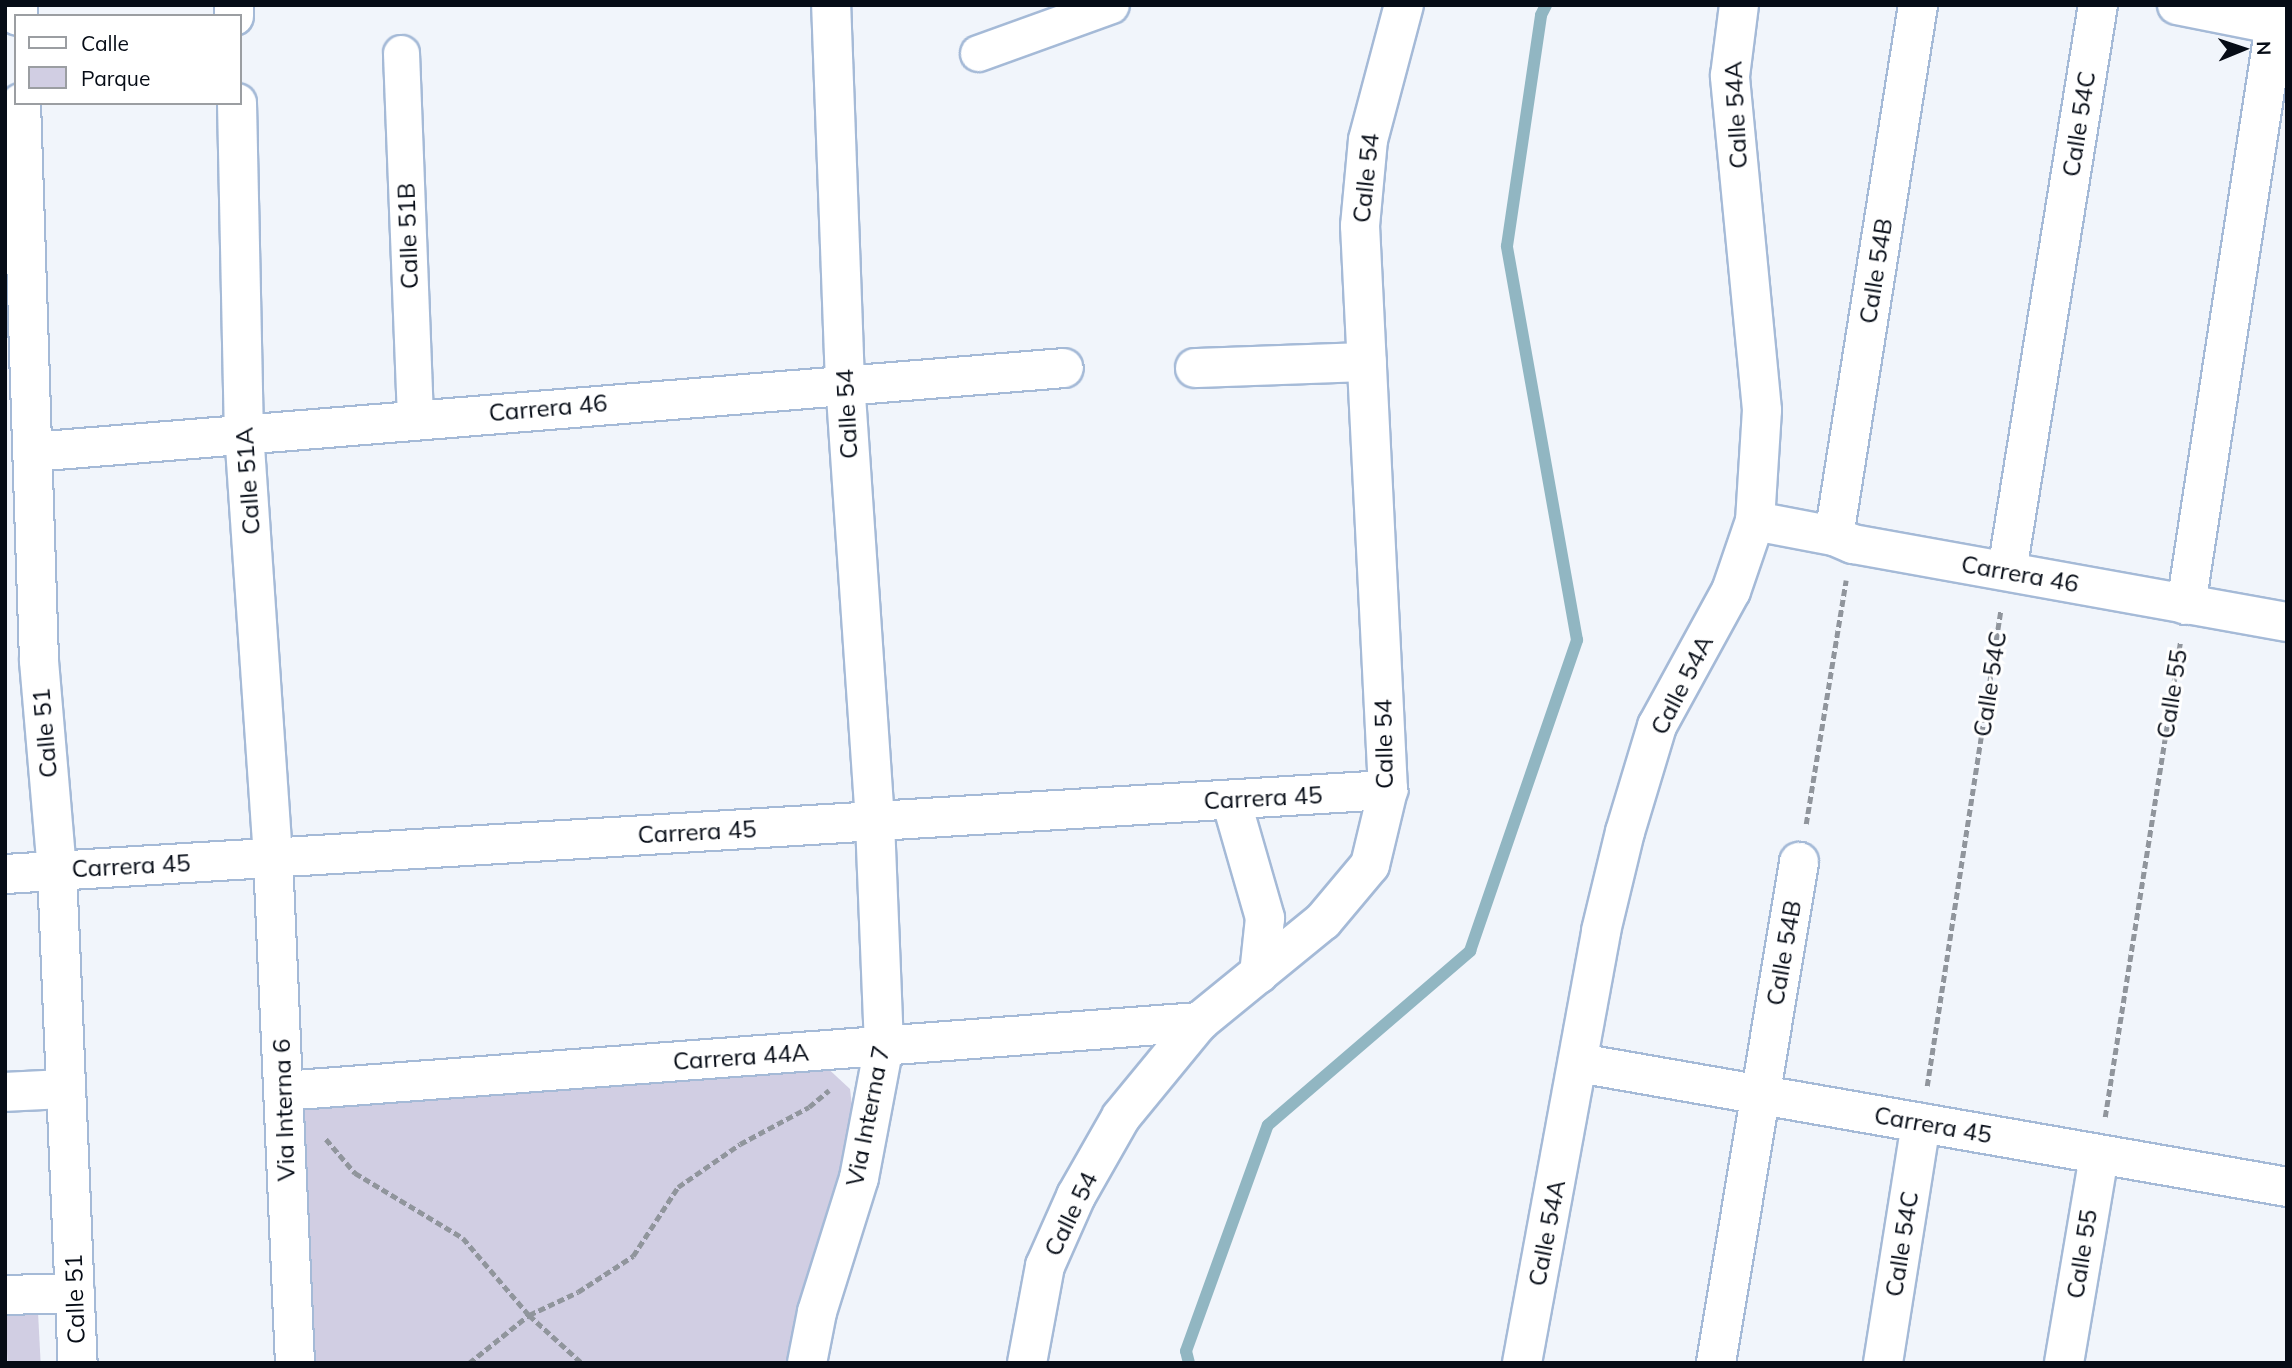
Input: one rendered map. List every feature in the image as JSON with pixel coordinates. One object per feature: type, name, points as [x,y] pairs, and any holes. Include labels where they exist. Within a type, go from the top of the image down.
[{"type":"street","name":"Calle 54","points":[[831,5],[845,383],[874,821]]},
{"type":"street","points":[[978,53],[1111,5]]},
{"type":"street","name":"Calle 54","points":[[1027,1363],[1045,1266],[1076,1196],[1121,1117],[1199,1022],[1323,921],[1370,865],[1388,790],[1360,226],[1368,140],[1404,5]]},
{"type":"street","name":"Calle 54A","points":[[1522,1363],[1579,1063],[1601,931],[1625,832],[1657,726],[1731,591],[1755,521],[1762,410],[1730,76],[1739,5]]},
{"type":"street","name":"Calle 54B","points":[[1843,540],[1918,5]]},
{"type":"street","name":"Calle 54C","points":[[2007,571],[2098,5]]},
{"type":"street","points":[[2177,5],[2281,26],[2186,605]]},
{"type":"street","name":"Calle 51B","points":[[401,53],[415,418]]},
{"type":"street","name":"Calle 51","points":[[21,105],[17,332],[32,452],[22,662],[57,871],[78,1363]]},
{"type":"street","name":"Calle 51A","points":[[237,105],[244,432],[273,858]]},
{"type":"street","points":[[1195,368],[1367,362]]},
{"type":"street","name":"Carrera 46","points":[[32,452],[845,383],[1064,368]]},
{"type":"street","name":"Carrera 46","points":[[1755,521],[1843,540],[2287,622]]},
{"type":"street","name":"Carrera 45","points":[[5,874],[1388,790]]},
{"type":"street","points":[[1231,800],[1265,918],[1259,974]]},
{"type":"street","name":"Via Interna 7","points":[[807,1363],[817,1312],[859,1178],[884,1046],[874,821]]},
{"type":"street","name":"Via Interna 6","points":[[273,858],[295,1363]]},
{"type":"street","name":"Calle 54B","points":[[1716,1363],[1799,862]]},
{"type":"street","name":"Carrera 44A","points":[[284,1091],[1199,1022]]},
{"type":"street","name":"Carrera 45","points":[[1579,1063],[2287,1187]]},
{"type":"street","points":[[5,1092],[66,1088]]},
{"type":"street","name":"Calle 54C","points":[[1883,1363],[1921,1123]]},
{"type":"street","name":"Calle 55","points":[[2064,1363],[2099,1156]]},
{"type":"street","points":[[5,1295],[75,1293]]},
{"type":"path","points":[[1799,862],[1843,540]]},
{"type":"path","name":"Calle 54C","points":[[1921,1123],[2007,571]]},
{"type":"path","name":"Calle 55","points":[[2099,1156],[2186,605]]},
{"type":"path","points":[[469,1363],[529,1315],[578,1292],[633,1256],[678,1187],[740,1144],[809,1107],[835,1084]]},
{"type":"path","points":[[284,1091],[355,1173],[463,1238],[529,1315],[582,1363]]},
{"type":"green space","points":[[822,1063],[850,1089],[855,1131],[799,1363],[311,1363],[301,1102]]},
{"type":"green space","points":[[38,1312],[41,1363],[8,1363],[5,1314]]},
{"type":"waterway","points":[[1189,1363],[1186,1351],[1268,1125],[1470,951],[1577,640],[1507,246],[1541,15],[1546,5]]}]
